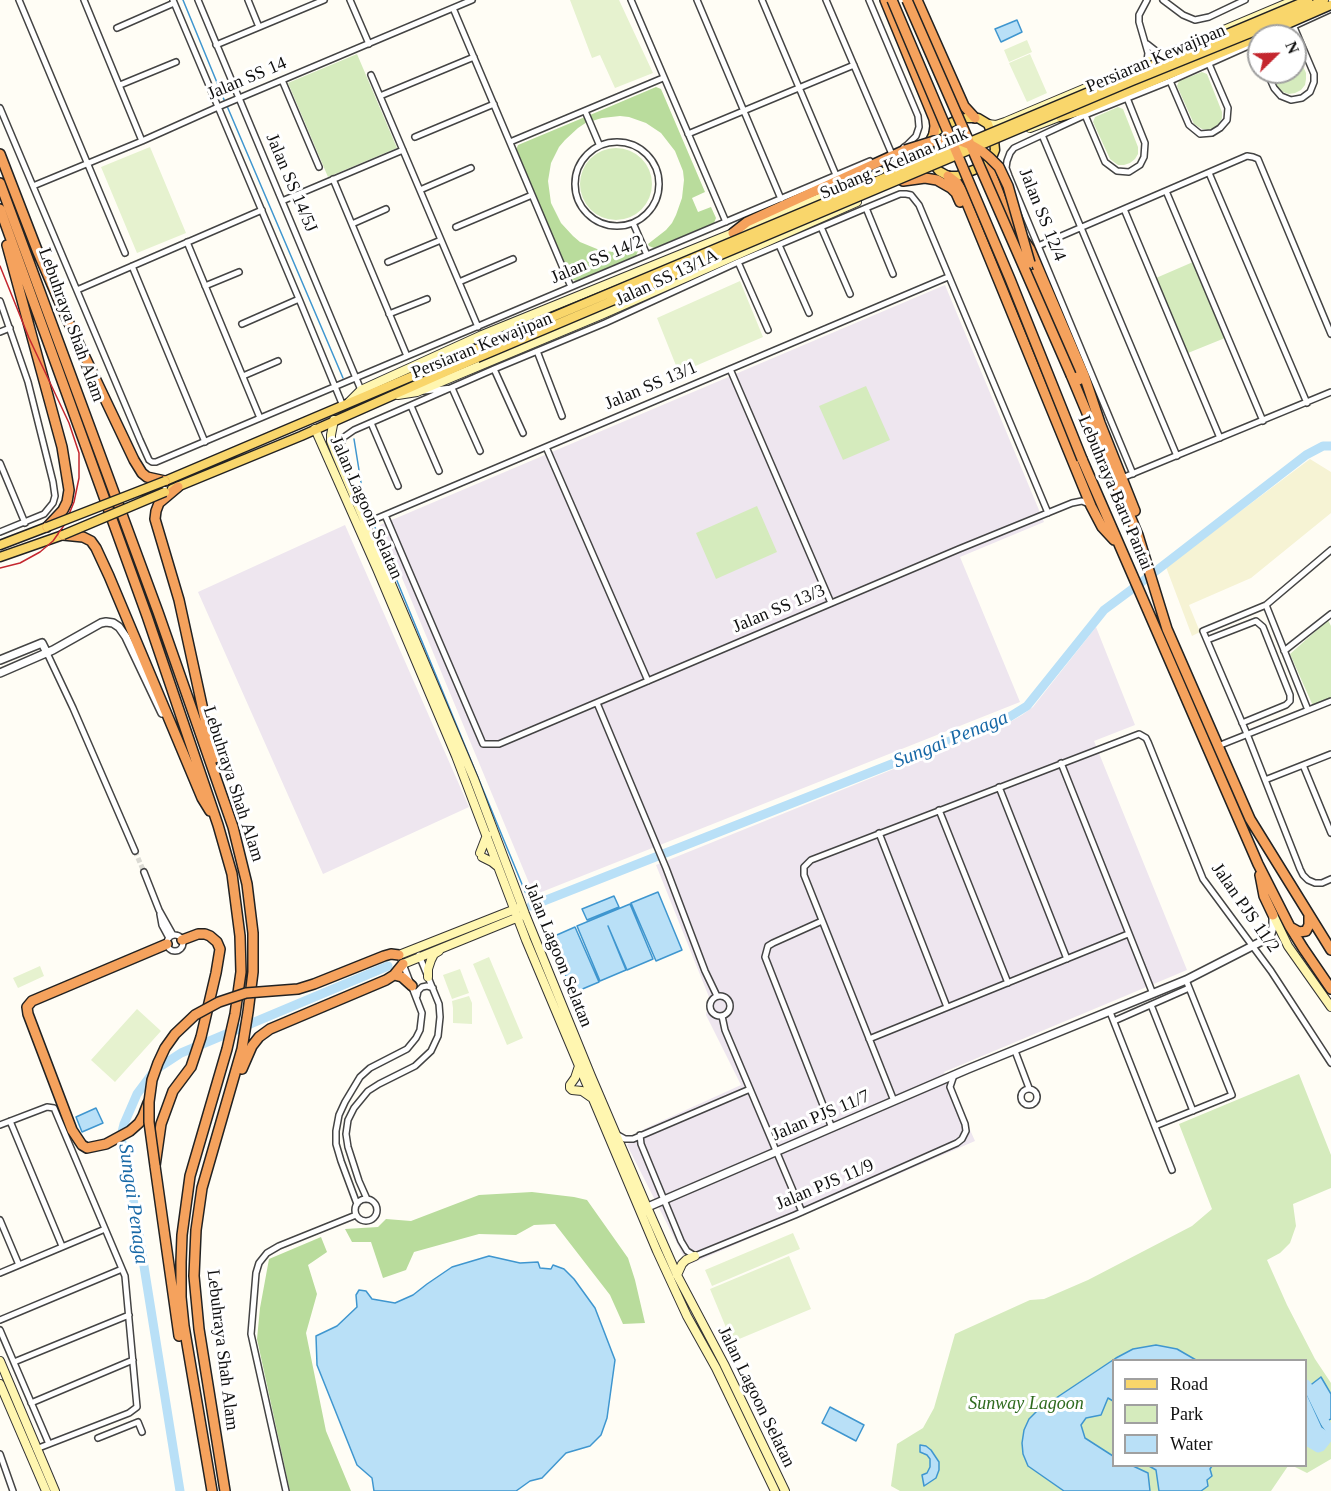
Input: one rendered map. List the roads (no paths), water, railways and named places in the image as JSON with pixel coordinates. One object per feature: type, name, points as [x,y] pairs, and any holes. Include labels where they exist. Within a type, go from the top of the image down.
[{"type":"highway","points":[[885,0],[932,114],[934,133]]},
{"type":"highway","name":"Lebuhraya Baru Pantai","points":[[892,0],[1010,279],[1082,459],[1258,864],[1290,927],[1331,989]]},
{"type":"highway","name":"Lebuhraya Baru Pantai","points":[[907,0],[1071,375],[1138,535],[1167,629],[1253,825],[1331,950]]},
{"type":"highway","points":[[917,0],[963,106],[975,118]]},
{"type":"highway","points":[[932,114],[953,107],[961,100]]},
{"type":"highway","points":[[733,233],[747,222],[841,176],[905,150],[934,141],[958,140],[971,145],[990,158],[999,167],[1004,177],[1030,263],[1054,324],[1100,423]]},
{"type":"highway","points":[[0,154],[66,317],[134,460],[147,477],[165,481]]},
{"type":"highway","points":[[991,160],[996,187],[1012,225],[1030,249],[1084,375],[1137,518],[1138,535]]},
{"type":"highway","points":[[948,176],[957,183],[969,208],[1091,506],[1102,527],[1119,545]]},
{"type":"highway","points":[[903,181],[925,178],[945,183],[956,193],[965,213],[975,223]]},
{"type":"highway","points":[[969,208],[970,195],[974,186],[985,182],[996,187]]},
{"type":"highway","name":"Lebuhraya Shah Alam","points":[[0,183],[119,503],[233,827],[248,884],[254,972],[248,1012],[242,1049],[202,1188],[195,1230],[194,1276],[199,1329],[225,1491]]},
{"type":"highway","points":[[0,211],[4,235],[62,447],[69,490],[63,510],[47,527]]},
{"type":"highway","name":"Lebuhraya Shah Alam","points":[[0,211],[147,616],[218,825],[231,874],[240,936],[241,972],[227,1048],[190,1176],[182,1235],[181,1262],[184,1326],[212,1491]]},
{"type":"highway","points":[[178,487],[159,503],[156,519],[179,600],[208,732],[233,827]]},
{"type":"highway","points":[[63,535],[83,537],[91,541],[96,548],[201,798],[218,825]]},
{"type":"highway","points":[[1258,864],[1264,896],[1273,915]]},
{"type":"highway","points":[[1290,927],[1299,932],[1306,931],[1309,925],[1309,915]]},
{"type":"highway","points":[[155,1166],[161,1124],[173,1091],[191,1067],[201,1037],[220,949],[217,942],[206,934],[198,934],[182,940]]},
{"type":"highway","points":[[149,1102],[139,1124],[130,1131],[106,1144],[87,1148],[82,1145],[66,1115],[27,1014],[27,1007],[32,1001],[170,939]]},
{"type":"highway","points":[[201,1426],[180,1337],[149,1122],[152,1080],[158,1063],[165,1048],[184,1024],[206,1008],[219,1002],[246,993],[290,990],[314,984],[391,954],[401,960],[394,975],[386,980],[270,1029],[259,1037],[245,1060],[216,1142]]},
{"type":"highway","points":[[394,975],[402,977],[412,986]]},
{"type":"main road","name":"Persiaran Kewajipan","points":[[988,124],[996,125],[1295,0]]},
{"type":"main road","name":"Subang - Kelana Link","points":[[476,354],[1308,0]]},
{"type":"main road","name":"Subang - Kelana Link","points":[[476,354],[1248,34],[1324,0]]},
{"type":"main road","name":"Persiaran Kewajipan","points":[[1289,24],[1331,5]]},
{"type":"main road","points":[[1292,24],[1331,5]]},
{"type":"main road","name":"Persiaran Kewajipan","points":[[996,147],[1004,138],[1247,41]]},
{"type":"main road","points":[[1060,117],[1084,110],[1247,45]]},
{"type":"main road","points":[[966,117],[975,118],[988,124],[996,147],[991,160],[984,166],[954,177],[939,171],[934,165],[929,149],[934,133],[957,120],[966,117]]},
{"type":"main road","name":"Persiaran Kewajipan","points":[[0,545],[165,481],[345,405],[361,390],[482,335],[918,158],[929,149]]},
{"type":"main road","name":"Persiaran Kewajipan","points":[[0,557],[63,535],[386,398],[417,392],[628,304],[903,181],[925,172],[939,171]]},
{"type":"main road","points":[[628,304],[653,285],[653,278],[649,273],[640,271]]},
{"type":"main road","points":[[386,398],[476,354]]},
{"type":"main road","points":[[345,405],[476,354]]},
{"type":"main road","name":"Jalan Lagoon Selatan","points":[[334,420],[331,441],[474,779],[521,928],[579,1066],[643,1209],[724,1364],[785,1491]]},
{"type":"main road","name":"Jalan Lagoon Selatan","points":[[315,429],[456,756],[498,868],[616,1134],[668,1278],[716,1368],[775,1491]]},
{"type":"main road","points":[[487,835],[481,855],[498,868]]},
{"type":"main road","points":[[506,917],[507,909],[517,910]]},
{"type":"main road","points":[[401,960],[420,957],[517,910]]},
{"type":"main road","points":[[1273,915],[1288,946],[1331,1007]]},
{"type":"main road","points":[[401,960],[416,948],[506,917],[521,928]]},
{"type":"main road","points":[[429,977],[428,969],[434,954],[445,946]]},
{"type":"main road","points":[[579,1066],[570,1088],[593,1099]]},
{"type":"main road","points":[[677,1275],[682,1264],[694,1256]]},
{"type":"main road","points":[[0,1361],[46,1491]]},
{"type":"main road","points":[[716,1368],[724,1364]]},
{"type":"main road","points":[[0,1387],[56,1491]]},
{"type":"street","points":[[19,0],[124,254]]},
{"type":"street","points":[[84,0],[142,141]]},
{"type":"street","name":"Jalan SS 14/5J","points":[[198,0],[361,390]]},
{"type":"street","points":[[248,0],[260,27]]},
{"type":"street","points":[[299,0],[303,9]]},
{"type":"street","points":[[216,45],[324,0]]},
{"type":"street","points":[[350,0],[369,44]]},
{"type":"street","name":"Jalan SS 14","points":[[33,186],[471,0]]},
{"type":"street","points":[[631,0],[726,222]]},
{"type":"street","points":[[697,0],[781,199]]},
{"type":"street","points":[[762,0],[841,176]]},
{"type":"street","points":[[826,0],[891,152]]},
{"type":"street","name":"Jalan SS 14/2","points":[[77,290],[149,460],[156,462],[781,199],[841,176],[907,146],[916,136],[919,127],[918,116],[869,0]]},
{"type":"street","points":[[1147,0],[1139,15],[1148,53],[1147,61]]},
{"type":"street","points":[[1163,0],[1183,15],[1195,20],[1209,17],[1245,0]]},
{"type":"street","points":[[117,28],[173,2],[223,105],[262,210],[345,405]]},
{"type":"street","points":[[1299,24],[1331,5]]},
{"type":"street","points":[[453,8],[571,287]]},
{"type":"street","points":[[1146,43],[1156,51],[1165,54]]},
{"type":"street","name":"Jalan SS 12/4","points":[[1133,474],[1006,168],[1010,153],[1014,148],[1085,115],[1170,81],[1247,46]]},
{"type":"street","points":[[380,96],[474,57]]},
{"type":"street","points":[[1272,84],[1281,96],[1291,100],[1302,98],[1310,92],[1314,74],[1307,58]]},
{"type":"street","points":[[120,85],[176,62]]},
{"type":"street","points":[[898,67],[910,62]]},
{"type":"street","points":[[1170,81],[1189,126],[1200,134],[1212,133],[1227,120],[1228,108],[1209,64]]},
{"type":"street","points":[[688,134],[854,65]]},
{"type":"street","points":[[371,75],[478,327]]},
{"type":"street","points":[[510,142],[663,78]]},
{"type":"street","points":[[282,80],[319,167]]},
{"type":"street","points":[[1085,115],[1105,162],[1117,171],[1129,172],[1140,165],[1144,157],[1145,143],[1126,98]]},
{"type":"street","points":[[415,137],[494,104]]},
{"type":"street","points":[[0,108],[77,290],[262,210]]},
{"type":"street","points":[[585,111],[599,144]]},
{"type":"street","points":[[1042,135],[1177,456]]},
{"type":"street","points":[[623,141],[634,145],[645,152],[653,161],[658,172],[659,185],[652,208],[633,223],[622,226],[601,223],[591,218],[578,201],[574,190],[577,168],[589,151],[599,144],[623,141]]},
{"type":"street","points":[[282,201],[403,150]]},
{"type":"street","points":[[1038,246],[1247,156],[1253,157],[1258,159],[1331,334]]},
{"type":"street","points":[[420,190],[471,168]]},
{"type":"street","points":[[1209,172],[1307,403]]},
{"type":"street","points":[[333,180],[407,357]]},
{"type":"street","points":[[1166,191],[1263,421]]},
{"type":"street","name":"Jalan SS 13/1A","points":[[336,454],[344,437],[354,430],[605,323],[738,262],[900,194],[911,195],[919,206],[948,277]]},
{"type":"street","points":[[456,227],[532,195]]},
{"type":"street","points":[[866,208],[893,274]]},
{"type":"street","points":[[352,224],[386,209]]},
{"type":"street","points":[[1124,209],[1220,438]]},
{"type":"street","points":[[818,219],[849,294]]},
{"type":"street","points":[[633,223],[647,255]]},
{"type":"street","points":[[388,262],[441,240]]},
{"type":"street","points":[[187,242],[260,418]]},
{"type":"street","points":[[780,245],[808,313]]},
{"type":"street","points":[[459,282],[513,259]]},
{"type":"street","points":[[738,262],[768,330]]},
{"type":"street","points":[[132,266],[205,442]]},
{"type":"street","points":[[205,286],[239,272]]},
{"type":"street","points":[[948,277],[1048,513]]},
{"type":"street","name":"Jalan SS 13/1","points":[[366,523],[948,277]]},
{"type":"street","points":[[242,324],[299,299]]},
{"type":"street","points":[[389,314],[427,299]]},
{"type":"street","points":[[0,301],[28,382],[55,496],[53,503],[44,514],[0,532]]},
{"type":"street","points":[[0,332],[10,328]]},
{"type":"street","points":[[537,351],[562,416]]},
{"type":"street","points":[[243,376],[278,361]]},
{"type":"street","points":[[494,369],[523,433]]},
{"type":"street","points":[[730,369],[831,603]]},
{"type":"street","points":[[417,392],[452,388],[480,451]]},
{"type":"street","points":[[1122,478],[1331,392]]},
{"type":"street","points":[[411,406],[439,471]]},
{"type":"street","points":[[371,423],[398,486]]},
{"type":"street","points":[[546,447],[648,681]]},
{"type":"street","points":[[0,463],[25,523]]},
{"type":"street","points":[[1072,503],[1079,495],[1083,485]]},
{"type":"street","points":[[1072,503],[1082,501],[1091,506]]},
{"type":"street","name":"Jalan SS 13/3","points":[[385,515],[483,744],[499,744],[1072,503]]},
{"type":"street","points":[[1331,550],[1266,606],[1203,631],[1303,875],[1315,883],[1331,879]]},
{"type":"street","points":[[1266,606],[1308,710]]},
{"type":"street","points":[[1284,651],[1331,614]]},
{"type":"street","points":[[1207,640],[1256,621],[1263,627],[1290,695],[1290,701],[1286,705],[1242,723]]},
{"type":"street","points":[[0,673],[46,653],[101,623],[113,623],[126,637],[159,708],[174,733]]},
{"type":"street","points":[[0,660],[42,643],[135,851]]},
{"type":"street","points":[[1218,746],[1331,701]]},
{"type":"street","points":[[597,703],[717,996]]},
{"type":"street","name":"Jalan PJS 11/2","points":[[1061,763],[1135,734],[1143,735],[1149,742],[1203,879],[1253,946],[1331,1063]]},
{"type":"street","points":[[1265,780],[1331,754]]},
{"type":"street","points":[[894,1101],[804,875],[804,867],[811,860],[1061,763],[1153,994]]},
{"type":"street","points":[[1303,765],[1331,833]]},
{"type":"street","points":[[999,787],[1067,959]]},
{"type":"street","points":[[939,810],[1008,982]]},
{"type":"street","points":[[879,833],[947,1007]]},
{"type":"street","points":[[144,872],[159,910],[162,925],[170,939],[171,949],[177,950],[182,946],[180,936],[170,939]]},
{"type":"street","points":[[1273,915],[1270,936],[1281,940],[1288,946]]},
{"type":"street","points":[[822,921],[772,943],[768,946],[765,957],[832,1128]]},
{"type":"street","points":[[869,1039],[1128,934]]},
{"type":"street","name":"Jalan PJS 11/7","points":[[643,1209],[954,1075],[1186,980],[1270,936]]},
{"type":"street","points":[[368,1199],[359,1181],[348,1147],[346,1134],[348,1120],[354,1107],[368,1091],[415,1066],[431,1051],[438,1036],[439,1005],[416,948]]},
{"type":"street","points":[[357,1204],[336,1144],[336,1131],[339,1115],[360,1077],[370,1068],[407,1049],[416,1038],[422,1022],[422,1013],[401,960]]},
{"type":"street","points":[[1155,1126],[1232,1095],[1186,980]]},
{"type":"street","points":[[417,997],[422,987],[433,988]]},
{"type":"street","points":[[1114,1021],[1189,988]]},
{"type":"street","points":[[717,996],[724,996],[731,1004],[730,1011],[722,1016],[715,1015],[711,1010],[712,1000],[717,996]]},
{"type":"street","points":[[1151,1005],[1193,1111]]},
{"type":"street","points":[[1110,1012],[1172,1170]]},
{"type":"street","points":[[722,1016],[725,1030],[802,1212]]},
{"type":"street","points":[[1015,1051],[1029,1088]]},
{"type":"street","points":[[938,1083],[951,1089],[954,1075]]},
{"type":"street","points":[[616,1134],[625,1139],[633,1139],[750,1089]]},
{"type":"street","name":"Jalan PJS 11/9","points":[[694,1256],[951,1147],[962,1139],[966,1131],[951,1089]]},
{"type":"street","points":[[0,1125],[47,1107],[54,1108],[57,1112],[125,1276],[129,1315],[137,1407],[129,1413],[33,1450]]},
{"type":"street","points":[[10,1121],[62,1246]]},
{"type":"street","points":[[640,1135],[641,1144],[684,1247],[694,1256]]},
{"type":"street","points":[[368,1199],[374,1202],[377,1209],[375,1216],[369,1221],[362,1220],[356,1215],[357,1204],[368,1199]]},
{"type":"street","points":[[285,1491],[251,1334],[256,1273],[259,1263],[267,1253],[279,1246],[356,1215]]},
{"type":"street","points":[[0,1220],[19,1264]]},
{"type":"street","points":[[0,1273],[105,1229]]},
{"type":"street","points":[[0,1320],[122,1269]]},
{"type":"street","points":[[14,1362],[129,1315]]},
{"type":"street","points":[[0,1330],[49,1444]]},
{"type":"street","points":[[31,1403],[133,1360]]},
{"type":"street","points":[[98,1438],[138,1422],[142,1432]]},
{"type":"street","points":[[0,1455],[13,1491]]},
{"type":"water","points":[[1017,20],[1022,32],[1001,42],[995,29]]},
{"type":"water","points":[[658,892],[682,950],[656,961],[631,903]]},
{"type":"water","points":[[614,896],[619,907],[587,920],[582,909]]},
{"type":"water","points":[[630,904],[653,959],[627,970],[608,926],[626,970],[600,981],[577,926]]},
{"type":"water","points":[[575,927],[599,982],[573,993],[550,938]]},
{"type":"water","points":[[96,1108],[103,1123],[82,1132],[76,1117]]},
{"type":"water","points":[[489,1256],[520,1263],[538,1262],[540,1268],[551,1269],[553,1265],[564,1269],[595,1308],[615,1360],[607,1418],[601,1435],[590,1446],[566,1453],[542,1478],[530,1481],[516,1491],[374,1491],[372,1478],[357,1465],[317,1365],[316,1336],[337,1326],[357,1307],[356,1295],[359,1290],[366,1291],[372,1299],[395,1303],[413,1295],[452,1267]]},
{"type":"water","points":[[1156,1345],[1177,1349],[1194,1359],[1114,1359],[1133,1349]]},
{"type":"water","points":[[1112,1361],[1112,1400],[1108,1398],[1101,1415],[1086,1418],[1081,1425],[1085,1438],[1112,1455],[1112,1467],[1135,1467],[1148,1473],[1150,1491],[1064,1491],[1028,1466],[1023,1454],[1024,1430],[1029,1419],[1038,1410]]},
{"type":"water","points":[[1321,1377],[1331,1394],[1331,1419],[1325,1422],[1308,1387]]},
{"type":"water","points":[[1307,1394],[1322,1427],[1329,1432],[1318,1446],[1307,1440]]},
{"type":"water","points":[[830,1407],[864,1425],[856,1441],[822,1423]]},
{"type":"water","points":[[920,1445],[931,1450],[939,1462],[936,1478],[924,1486],[922,1475],[927,1473],[930,1467],[930,1459],[920,1452]]},
{"type":"water","points":[[1151,1467],[1211,1467],[1212,1476],[1207,1480],[1208,1486],[1201,1491],[1159,1491],[1156,1470]]},
{"type":"waterway","points":[[183,0],[225,102]]},
{"type":"waterway","points":[[227,106],[343,378]]},
{"type":"waterway","points":[[354,439],[364,501],[371,516]]},
{"type":"waterway","name":"Sungai Penaga","points":[[531,906],[1006,719],[1027,706],[1104,610],[1306,455],[1323,446],[1331,446]]},
{"type":"waterway","points":[[374,525],[531,906]]},
{"type":"waterway","name":"Sungai Penaga","points":[[180,1491],[134,1204],[123,1150],[121,1136],[124,1124],[137,1094],[155,1070],[181,1053],[388,966]]},
{"type":"waterway","points":[[1307,1386],[1331,1431]]},
{"type":"waterway","points":[[1308,1442],[1318,1448],[1321,1447],[1331,1434]]},
{"type":"tunnel","points":[[135,851],[144,872]]},
{"type":"tram line","points":[[0,266],[29,338],[69,423],[79,453],[79,478],[74,502],[65,524],[53,541],[40,552],[20,563],[0,568]]},
{"type":"park label","name":"Sunway Lagoon","points":[[1026,1404]]}]
